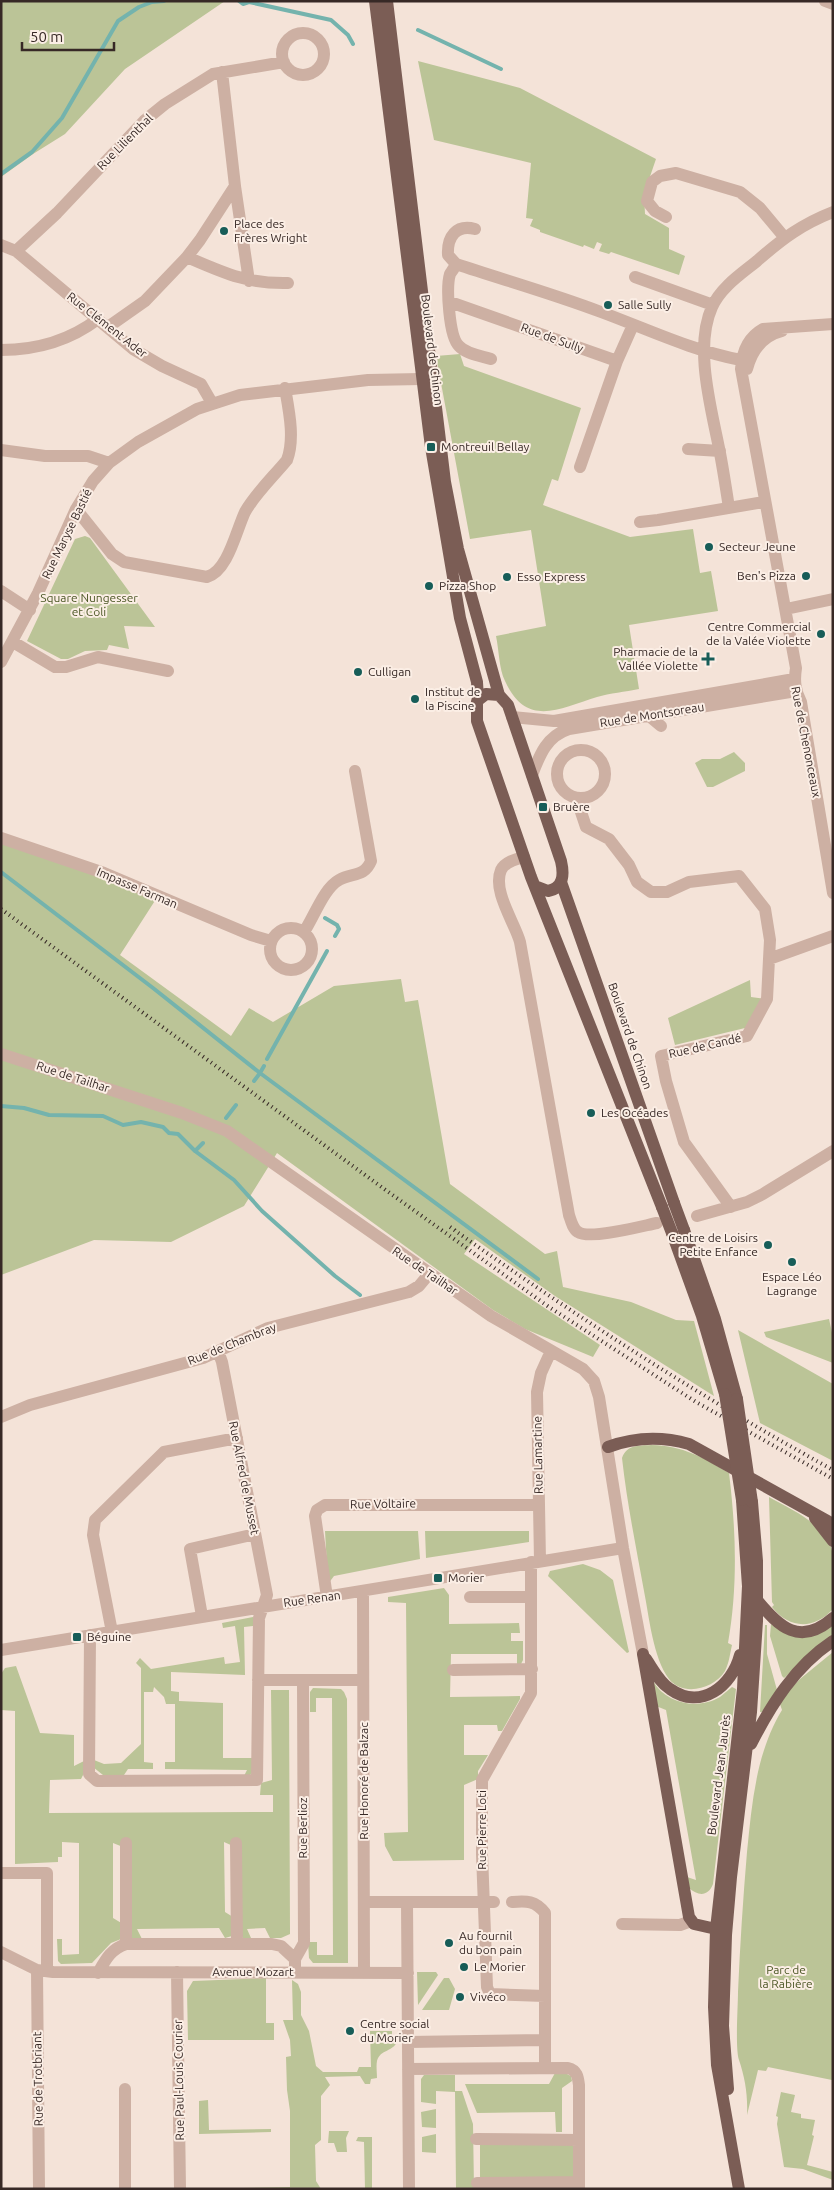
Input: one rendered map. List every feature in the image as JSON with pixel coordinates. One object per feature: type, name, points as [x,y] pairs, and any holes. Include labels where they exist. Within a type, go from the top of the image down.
[{"type":"main road","name":"Boulevard de Chinon","points":[[375,1],[421,379],[460,618],[476,682],[478,699],[476,708],[477,721],[535,886],[668,1205]]},
{"type":"main road","name":"Boulevard de Chinon","points":[[387,1],[445,482],[458,549],[499,695],[508,705],[561,860],[563,873],[561,882],[668,1205],[717,1328],[737,1399]]},
{"type":"main road","points":[[478,699],[486,694],[499,695]]},
{"type":"main road","points":[[535,886],[548,891],[555,889],[561,882]]},
{"type":"main road","name":"Boulevard de Chinon","points":[[678,1232],[724,1394]]},
{"type":"main road","name":"Boulevard Jean Jaurès","points":[[724,1394],[747,1501],[757,1561],[757,1600],[751,1712],[731,1877],[726,1944],[723,2026],[734,2159]]},
{"type":"main road","name":"Boulevard Jean Jaurès","points":[[737,1399],[747,1501],[748,1586],[743,1689],[716,1929],[714,2007],[717,2064],[739,2189]]},
{"type":"main road","points":[[608,1447],[622,1442],[653,1438],[667,1438],[689,1444],[833,1524]]},
{"type":"main road","points":[[808,1510],[833,1541]]},
{"type":"main road","points":[[757,1600],[778,1624],[799,1632],[814,1630],[833,1618]]},
{"type":"main road","points":[[643,1654],[668,1688],[687,1696],[702,1696],[718,1690],[729,1681],[739,1660],[746,1628]]},
{"type":"main road","points":[[747,1751],[774,1701],[799,1669],[833,1641]]},
{"type":"main road","points":[[643,1654],[683,1888],[691,1921],[699,1926],[716,1929]]},
{"type":"street","points":[[825,1],[833,4]]},
{"type":"street","name":"Rue Lilienthal","points":[[16,251],[56,213],[144,121],[165,104],[205,78],[222,72],[284,62]]},
{"type":"street","points":[[222,72],[235,186],[249,281]]},
{"type":"street","points":[[666,216],[655,211],[647,201],[650,188],[652,182],[660,176],[676,174],[740,192],[760,208],[785,238]]},
{"type":"street","points":[[1,350],[29,348],[63,341],[145,301],[187,257],[235,186]]},
{"type":"street","points":[[729,508],[720,451],[710,407],[704,351],[704,332],[713,305],[735,279],[785,238],[809,221],[833,212]]},
{"type":"street","points":[[475,229],[463,227],[449,240],[448,255],[456,264],[600,312],[704,351],[742,360],[749,340],[757,332],[773,327],[833,324]]},
{"type":"street","name":"Rue Clément Ader","points":[[1,246],[16,251],[133,349],[195,380],[205,390],[212,403]]},
{"type":"street","points":[[187,257],[233,277],[249,281],[288,283]]},
{"type":"street","points":[[456,264],[450,275],[450,327],[459,347],[468,352],[491,359]]},
{"type":"street","points":[[636,277],[713,305]]},
{"type":"street","name":"Rue de Sully","points":[[450,302],[617,361]]},
{"type":"street","points":[[580,467],[617,361],[633,325]]},
{"type":"street","points":[[745,384],[749,360],[762,340],[778,332],[800,326]]},
{"type":"street","name":"Rue de Chenonceaux","points":[[742,360],[764,502],[796,668],[795,685],[801,702],[828,833],[833,893]]},
{"type":"street","name":"Rue Maryse Bastié","points":[[1,662],[30,610],[76,509],[93,481],[109,463],[138,442],[178,419],[212,403],[240,395],[285,388],[368,380],[421,379]]},
{"type":"street","points":[[76,509],[118,560],[129,564],[207,577],[215,575],[222,567],[246,511],[287,460],[290,453],[291,443],[285,388]]},
{"type":"street","points":[[688,449],[720,451]]},
{"type":"street","points":[[1,450],[45,456],[88,456],[109,463]]},
{"type":"street","points":[[640,522],[764,502]]},
{"type":"street","points":[[1,591],[30,610]]},
{"type":"street","points":[[786,609],[833,599]]},
{"type":"street","points":[[13,642],[55,667],[66,667],[98,657],[168,672]]},
{"type":"street","name":"Rue de Montsoreau","points":[[532,775],[545,746],[555,734],[579,726],[649,716],[795,685]]},
{"type":"street","name":"Rue de Montsoreau","points":[[512,716],[554,721],[795,685]]},
{"type":"street","points":[[649,716],[661,726]]},
{"type":"street","points":[[304,932],[316,914],[325,893],[339,880],[355,876],[368,869],[372,861],[356,771]]},
{"type":"street","points":[[583,798],[580,809],[586,827],[609,839],[629,865],[637,882],[651,892],[667,892],[689,882],[739,876],[764,909],[770,940],[768,959],[833,936]]},
{"type":"street","name":"Impasse Farman","points":[[1,838],[104,873],[251,935],[271,941]]},
{"type":"street","points":[[524,857],[508,862],[501,870],[499,880],[504,905],[518,932],[569,1215],[574,1228],[579,1233],[590,1235],[657,1223]]},
{"type":"street","points":[[298,929],[304,932],[309,937],[312,951],[306,964],[300,969],[286,970],[274,962],[270,948],[271,941],[279,931],[298,929]]},
{"type":"street","name":"Rue de Candé","points":[[731,1207],[684,1142],[666,1081],[661,1056],[747,1036],[766,999],[768,959]]},
{"type":"street","name":"Rue de Tailhar","points":[[1,1054],[189,1116],[227,1131],[491,1316],[582,1369],[594,1382],[599,1397],[623,1548],[643,1654]]},
{"type":"street","points":[[697,1216],[731,1207],[764,1194],[833,1151]]},
{"type":"street","name":"Rue de Chambray","points":[[1,1417],[30,1405],[203,1358],[268,1328],[409,1292],[419,1286],[429,1274]]},
{"type":"street","name":"Rue Alfred de Musset","points":[[90,1634],[89,1774],[97,1781],[256,1780],[259,1618],[267,1595],[222,1362],[218,1351]]},
{"type":"street","name":"Rue Lamartine","points":[[535,1562],[539,1505],[537,1392],[538,1382],[551,1351]]},
{"type":"street","points":[[112,1632],[93,1535],[95,1520],[164,1452],[237,1438]]},
{"type":"street","name":"Rue Voltaire","points":[[327,1596],[315,1516],[317,1510],[325,1505],[539,1505]]},
{"type":"street","points":[[202,1616],[190,1549],[255,1534]]},
{"type":"street","name":"Rue Renan","points":[[1,1650],[623,1548]]},
{"type":"street","name":"Rue Pierre Loti","points":[[535,1562],[531,1597],[531,1694],[482,1780],[482,1854],[489,1902],[487,1987],[490,1994],[545,1996]]},
{"type":"street","name":"Rue Honoré de Balzac","points":[[363,1591],[364,1972]]},
{"type":"street","points":[[470,1597],[531,1597]]},
{"type":"street","points":[[453,1670],[532,1669]]},
{"type":"street","points":[[258,1680],[363,1680]]},
{"type":"street","name":"Rue Berlioz","points":[[295,1966],[304,1943],[303,1681]]},
{"type":"street","points":[[98,1973],[107,1956],[115,1948],[126,1944],[126,1843]]},
{"type":"street","points":[[236,1843],[238,1944]]},
{"type":"street","name":"Rue de Trotbriant","points":[[1,1872],[47,1873],[42,1971],[39,2189]]},
{"type":"street","points":[[512,1902],[530,1901],[539,1905],[545,1913],[545,2068]]},
{"type":"street","points":[[364,1902],[489,1902]]},
{"type":"street","points":[[406,1902],[409,2189]]},
{"type":"street","points":[[622,1924],[680,1925],[691,1921]]},
{"type":"street","name":"Avenue Mozart","points":[[126,1944],[281,1946],[295,1966]]},
{"type":"street","name":"Avenue Mozart","points":[[1,1952],[42,1971],[98,1973],[177,1972],[295,1966],[364,1972],[408,1973]]},
{"type":"street","name":"Rue Paul-Louis Courier","points":[[177,1972],[180,2189]]},
{"type":"street","points":[[408,2042],[545,2040]]},
{"type":"street","points":[[408,2069],[568,2068],[576,2072],[579,2085],[579,2185],[477,2183]]},
{"type":"street","points":[[125,2189],[126,2089]]},
{"type":"street","points":[[476,2139],[579,2140]]},
{"type":"green space","points":[[1,1],[225,1],[125,69],[65,134],[1,177]]},
{"type":"green space","points":[[418,61],[520,88],[656,159],[644,194],[645,214],[669,228],[669,249],[685,256],[679,275],[611,252],[609,254],[599,251],[602,244],[597,242],[594,249],[584,245],[583,247],[540,232],[540,230],[530,226],[533,219],[526,218],[531,163],[434,140]]},
{"type":"green space","points":[[460,354],[464,366],[581,408],[558,481],[552,479],[543,505],[630,537],[693,529],[700,573],[711,571],[718,611],[629,625],[639,689],[602,696],[545,711],[534,710],[523,705],[514,696],[505,681],[500,665],[496,636],[546,626],[531,530],[470,539],[436,356]]},
{"type":"green space","name":"Square Nungesser et Coli","points":[[85,536],[90,538],[155,627],[124,626],[129,649],[109,645],[107,650],[85,651],[68,659],[61,659],[27,641],[75,539]]},
{"type":"green space","points":[[734,752],[745,763],[745,771],[713,787],[707,787],[695,763],[702,759],[720,759]]},
{"type":"green space","points":[[1,838],[158,896],[120,955],[231,1036],[249,1008],[273,1022],[334,986],[401,979],[405,1002],[418,1000],[450,1184],[545,1254],[557,1251],[563,1287],[631,1302],[676,1320],[694,1321],[714,1396],[555,1296],[475,1239],[464,1254],[600,1345],[593,1357],[525,1329],[493,1310],[277,1153],[244,1206],[171,1242],[94,1240],[1,1275]]},
{"type":"green space","points":[[750,980],[751,997],[767,999],[745,1028],[675,1045],[668,1018]]},
{"type":"green space","points":[[829,1319],[833,1337],[833,1363],[766,1337],[764,1332]]},
{"type":"green space","points":[[738,1330],[833,1384],[833,1461],[760,1423]]},
{"type":"green space","points":[[651,1445],[692,1453],[729,1473],[735,1558],[735,1579],[728,1643],[732,1645],[725,1671],[714,1682],[698,1689],[682,1688],[675,1685],[669,1679],[655,1649],[650,1624],[622,1458],[624,1453],[630,1448]]},
{"type":"green space","points":[[769,1497],[797,1512],[815,1525],[823,1533],[832,1551],[833,1609],[818,1621],[802,1624],[794,1623],[786,1620],[772,1607],[774,1605],[772,1602]]},
{"type":"green space","points":[[325,1531],[418,1531],[420,1559],[334,1576],[328,1584]]},
{"type":"green space","points":[[425,1531],[529,1531],[529,1542],[426,1558]]},
{"type":"green space","points":[[583,1564],[600,1570],[613,1580],[629,1652],[627,1653],[548,1576],[550,1571]]},
{"type":"green space","points":[[444,1588],[449,1595],[449,1624],[519,1623],[520,1633],[511,1633],[511,1641],[523,1641],[523,1660],[521,1664],[517,1665],[517,1654],[451,1654],[450,1697],[520,1696],[520,1699],[502,1731],[498,1731],[497,1725],[464,1725],[464,1755],[488,1755],[478,1771],[478,1779],[464,1785],[464,1860],[393,1861],[385,1846],[384,1833],[408,1832],[406,1603],[388,1602],[388,1597]]},
{"type":"green space","points":[[253,1617],[253,1626],[244,1627],[245,1675],[171,1672],[171,1691],[179,1692],[179,1701],[223,1703],[223,1758],[254,1758],[254,1771],[248,1777],[243,1778],[247,1770],[165,1769],[165,1762],[175,1762],[175,1704],[166,1704],[164,1697],[154,1687],[153,1692],[144,1692],[144,1762],[153,1763],[153,1769],[128,1769],[122,1778],[108,1779],[93,1767],[94,1760],[104,1764],[121,1763],[141,1744],[141,1668],[136,1663],[140,1658],[151,1669],[224,1657],[225,1664],[240,1662],[235,1626],[223,1628],[222,1623]]},
{"type":"green space","points":[[771,1624],[775,1627],[833,1626],[833,1636],[784,1678],[770,1636]]},
{"type":"green space","points":[[765,1625],[767,1625],[767,1654],[777,1690],[762,1712],[760,1712]]},
{"type":"green space","name":"Parc de la Rabière","points":[[833,1652],[833,2085],[832,2080],[768,2067],[766,2071],[758,2070],[747,2115],[746,2087],[738,2054],[737,2017],[746,1870],[751,1815],[757,1779],[766,1743],[782,1710],[779,1701],[800,1679]]},
{"type":"green space","points":[[16,1666],[40,1733],[74,1735],[74,1766],[84,1761],[84,1773],[81,1779],[50,1780],[49,1813],[273,1812],[273,1795],[260,1795],[261,1783],[272,1780],[271,1690],[289,1690],[290,1934],[281,1938],[270,1938],[265,1928],[247,1929],[251,1938],[243,1938],[241,1936],[233,1846],[224,1842],[225,1912],[233,1917],[232,1936],[225,1938],[219,1928],[137,1929],[142,1939],[132,1938],[123,1847],[113,1843],[113,1918],[123,1924],[121,1939],[111,1943],[92,1963],[61,1964],[58,1961],[57,1939],[62,1939],[62,1955],[79,1954],[79,1843],[62,1842],[62,1857],[58,1857],[58,1862],[15,1864],[15,1711],[1,1710],[1,1674],[5,1668]]},
{"type":"green space","points":[[653,1681],[659,1689],[674,1700],[693,1704],[711,1701],[720,1697],[732,1687],[736,1689],[713,1884],[706,1893],[702,1894],[696,1893],[689,1888],[687,1877],[696,1880],[666,1710],[656,1706]]},
{"type":"green space","points":[[313,1688],[341,1689],[347,1699],[348,1963],[313,1963],[309,1958],[308,1942],[317,1942],[317,1955],[333,1955],[332,1698],[316,1698],[316,1712],[310,1712],[310,1692]]},
{"type":"green space","points":[[417,1972],[436,1972],[438,1975],[418,2005]]},
{"type":"green space","points":[[266,1978],[266,2023],[274,2023],[274,2040],[188,2040],[187,1991],[193,1981]]},
{"type":"green space","points":[[444,1978],[449,1978],[455,1989],[449,2010],[422,2010]]},
{"type":"green space","points":[[292,1980],[298,1984],[301,1992],[301,2015],[309,2031],[316,2066],[323,2072],[357,2072],[359,2067],[371,2067],[370,2031],[392,2031],[392,2040],[397,2041],[393,2047],[379,2057],[377,2078],[371,2079],[370,2084],[365,2084],[360,2076],[325,2077],[330,2085],[321,2096],[321,2140],[315,2145],[316,2181],[321,2189],[189,2189],[290,2187],[290,2111],[286,2057],[291,2056],[290,2040],[283,2020],[293,2020]]},
{"type":"green space","points":[[555,2073],[565,2073],[571,2076],[572,2081],[562,2088],[562,2132],[556,2132],[555,2112],[477,2113],[465,2084],[549,2084]]},
{"type":"green space","points":[[424,2075],[455,2075],[455,2091],[462,2091],[473,2124],[474,2189],[456,2189],[455,2092],[436,2091],[436,2104],[421,2102],[421,2079]]},
{"type":"green space","points":[[781,2092],[795,2095],[791,2112],[801,2114],[801,2118],[815,2120],[812,2135],[814,2136],[807,2165],[833,2172],[833,2180],[803,2169],[784,2167],[777,2124],[778,2117],[776,2116]]},
{"type":"green space","points":[[208,2100],[209,2130],[271,2129],[271,2132],[199,2134],[199,2101]]},
{"type":"green space","points":[[436,2109],[436,2128],[422,2127],[421,2112]]},
{"type":"green space","points":[[329,2131],[349,2131],[346,2138],[347,2152],[337,2152],[334,2143],[328,2143]]},
{"type":"green space","points":[[436,2134],[436,2153],[422,2152],[422,2137]]},
{"type":"green space","points":[[358,2137],[372,2137],[372,2189],[365,2189],[364,2142],[356,2141]]},
{"type":"green space","points":[[480,2143],[573,2143],[574,2179],[480,2179]]},
{"type":"waterway","points":[[1,174],[32,152],[62,118],[118,21],[139,7],[152,2],[164,1]]},
{"type":"waterway","points":[[239,1],[243,4],[249,2],[331,20],[348,35],[353,44]]},
{"type":"waterway","points":[[418,30],[501,69]]},
{"type":"waterway","points":[[1,872],[153,988],[260,1073],[264,1066]]},
{"type":"waterway","points":[[325,918],[337,925],[339,929],[335,936]]},
{"type":"waterway","points":[[267,1059],[327,951]]},
{"type":"waterway","points":[[254,1081],[260,1073],[538,1279]]},
{"type":"waterway","points":[[226,1118],[236,1105]]},
{"type":"waterway","points":[[1,1106],[24,1108],[49,1115],[103,1116],[123,1125],[141,1122],[163,1127],[169,1133],[178,1134],[195,1151],[234,1180],[262,1211],[335,1276],[360,1295]]},
{"type":"waterway","points":[[195,1151],[203,1143]]},
{"type":"railway","points":[[1,909],[549,1307],[696,1402],[833,1479]]},
{"type":"railway","points":[[450,1227],[543,1292],[638,1354],[734,1414],[833,1470]]},
{"type":"place","name":"Place des Frères Wright","points":[[224,231]]},
{"type":"place","name":"Salle Sully","points":[[608,305]]},
{"type":"place","name":"Montreuil Bellay","points":[[431,447]]},
{"type":"place","name":"Secteur Jeune","points":[[709,547]]},
{"type":"place","name":"Ben's Pizza","points":[[806,576]]},
{"type":"place","name":"Esso Express","points":[[507,577]]},
{"type":"place","name":"Pizza Shop","points":[[429,586]]},
{"type":"place","name":"Centre Commercial de la Valée Violette","points":[[821,634]]},
{"type":"place","name":"Pharmacie de la Vallée Violette","points":[[708,659]]},
{"type":"place","name":"Culligan","points":[[358,672]]},
{"type":"place","name":"Institut de la Piscine","points":[[415,699]]},
{"type":"place","name":"Bruère","points":[[543,807]]},
{"type":"place","name":"Les Océades","points":[[591,1113]]},
{"type":"place","name":"Centre de Loisirs Petite Enfance","points":[[768,1245]]},
{"type":"place","name":"Espace Léo Lagrange","points":[[792,1262]]},
{"type":"place","name":"Morier","points":[[438,1578]]},
{"type":"place","name":"Béguine","points":[[77,1637]]},
{"type":"place","name":"Au fournil du bon pain","points":[[449,1943]]},
{"type":"place","name":"Le Morier","points":[[464,1967]]},
{"type":"place","name":"Vivéco","points":[[460,1997]]},
{"type":"place","name":"Centre social du Morier","points":[[350,2031]]}]
